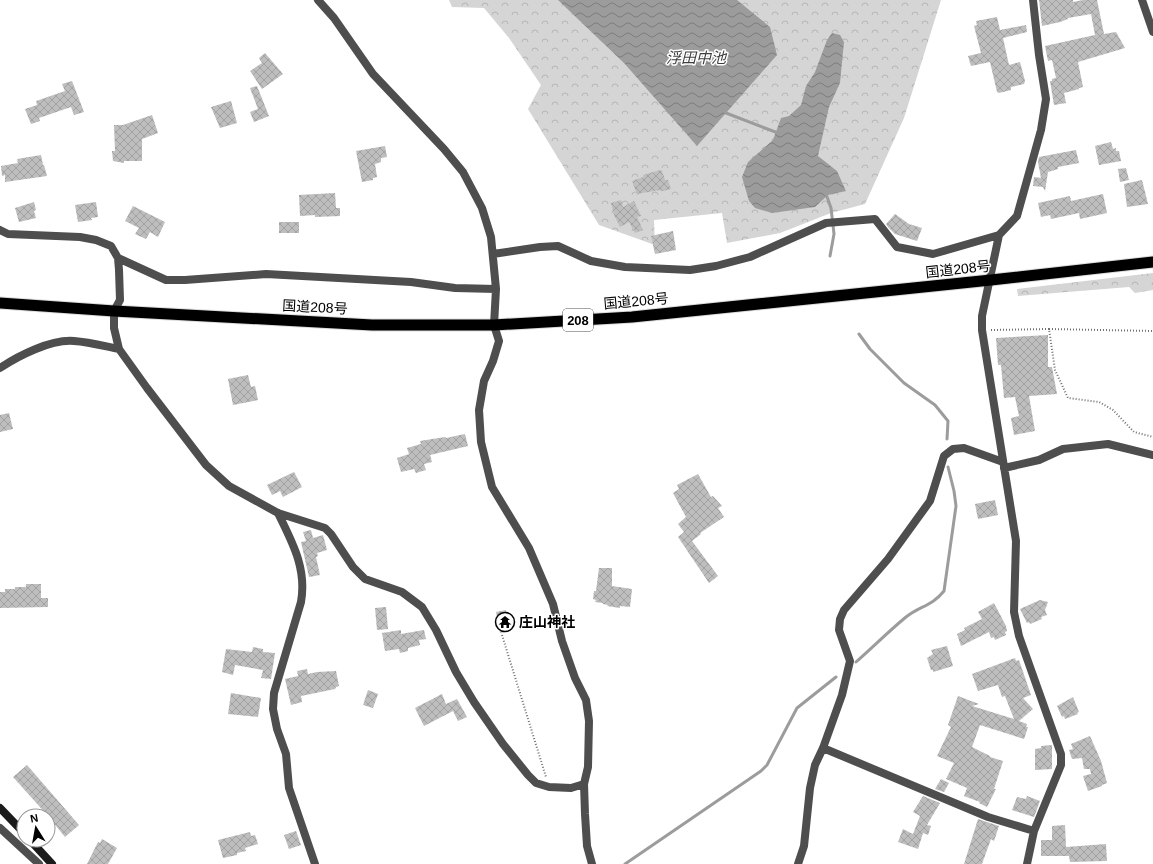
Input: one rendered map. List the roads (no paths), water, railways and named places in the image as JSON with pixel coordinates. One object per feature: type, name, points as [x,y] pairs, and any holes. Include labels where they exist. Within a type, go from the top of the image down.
[{"type":"highway","name":"国道208号","points":[[0,303],[372,326],[494,325],[632,317],[1153,262]]},
{"type":"main road","points":[[0,808],[16,825]]},
{"type":"main road","points":[[37,848],[52,864]]},
{"type":"street","points":[[318,0],[334,18],[373,74],[444,149],[463,172],[482,208],[491,237],[496,289],[494,325],[499,341],[493,361],[484,381],[479,410],[481,442],[492,487],[529,548],[553,604],[562,641],[575,678],[586,700],[590,721],[588,767],[584,784],[587,846],[592,864]]},
{"type":"street","points":[[1027,864],[1034,831],[1061,765],[1061,754],[1019,636],[1014,612],[1016,541],[982,330],[982,316],[991,280],[999,236],[1017,216],[1041,130],[1046,100],[1033,0]]},
{"type":"street","points":[[1142,0],[1153,32]]},
{"type":"street","points":[[493,254],[540,247],[558,246],[591,261],[625,267],[690,270],[716,266],[750,257],[826,223],[839,221],[874,219],[898,247],[933,254],[999,236]]},
{"type":"street","points":[[0,230],[8,234],[74,237],[96,240],[111,246],[118,258],[120,300],[114,311],[114,328],[119,349],[206,465],[229,486],[278,513],[325,528],[331,534],[353,567],[365,579],[402,592],[422,607],[436,630],[456,672],[474,702],[503,744],[528,775],[536,783],[549,787],[571,788],[584,784]]},
{"type":"street","points":[[118,258],[166,280],[266,274],[411,282],[469,289],[496,289]]},
{"type":"street","points":[[0,368],[30,352],[53,343],[73,340],[119,349]]},
{"type":"street","points":[[798,864],[804,846],[810,788],[815,765],[823,748],[842,695],[850,661],[839,630],[840,619],[844,610],[888,559],[930,500],[944,456],[953,449],[964,448],[1004,465],[1039,460],[1063,449],[1108,444],[1153,455]]},
{"type":"street","points":[[278,513],[295,548],[302,570],[303,589],[301,602],[274,692],[273,709],[277,729],[286,754],[289,788],[315,864]]},
{"type":"street","points":[[823,748],[988,817],[1034,831]]},
{"type":"street","points":[[0,828],[39,864]]},
{"type":"water","name":"浮田中池","points":[[558,0],[737,0],[770,27],[777,55],[697,146],[624,63]]},
{"type":"water","points":[[832,33],[840,35],[844,42],[840,83],[829,107],[818,156],[837,171],[846,191],[828,195],[815,207],[772,213],[755,208],[749,201],[742,177],[748,162],[773,140],[781,118],[789,116],[801,105],[806,86],[815,72],[827,40]]},
{"type":"waterway","points":[[725,111],[726,113],[778,133]]},
{"type":"waterway","points":[[826,194],[831,208],[834,234],[830,256]]},
{"type":"waterway","points":[[859,334],[870,349],[904,383],[935,405],[948,421],[947,439]]},
{"type":"waterway","points":[[856,662],[906,617],[935,600],[944,591],[956,506],[948,467]]},
{"type":"waterway","points":[[625,864],[761,771],[767,765],[797,708],[836,677]]},
{"type":"place","name":"庄山神社","points":[[505,622]]}]
